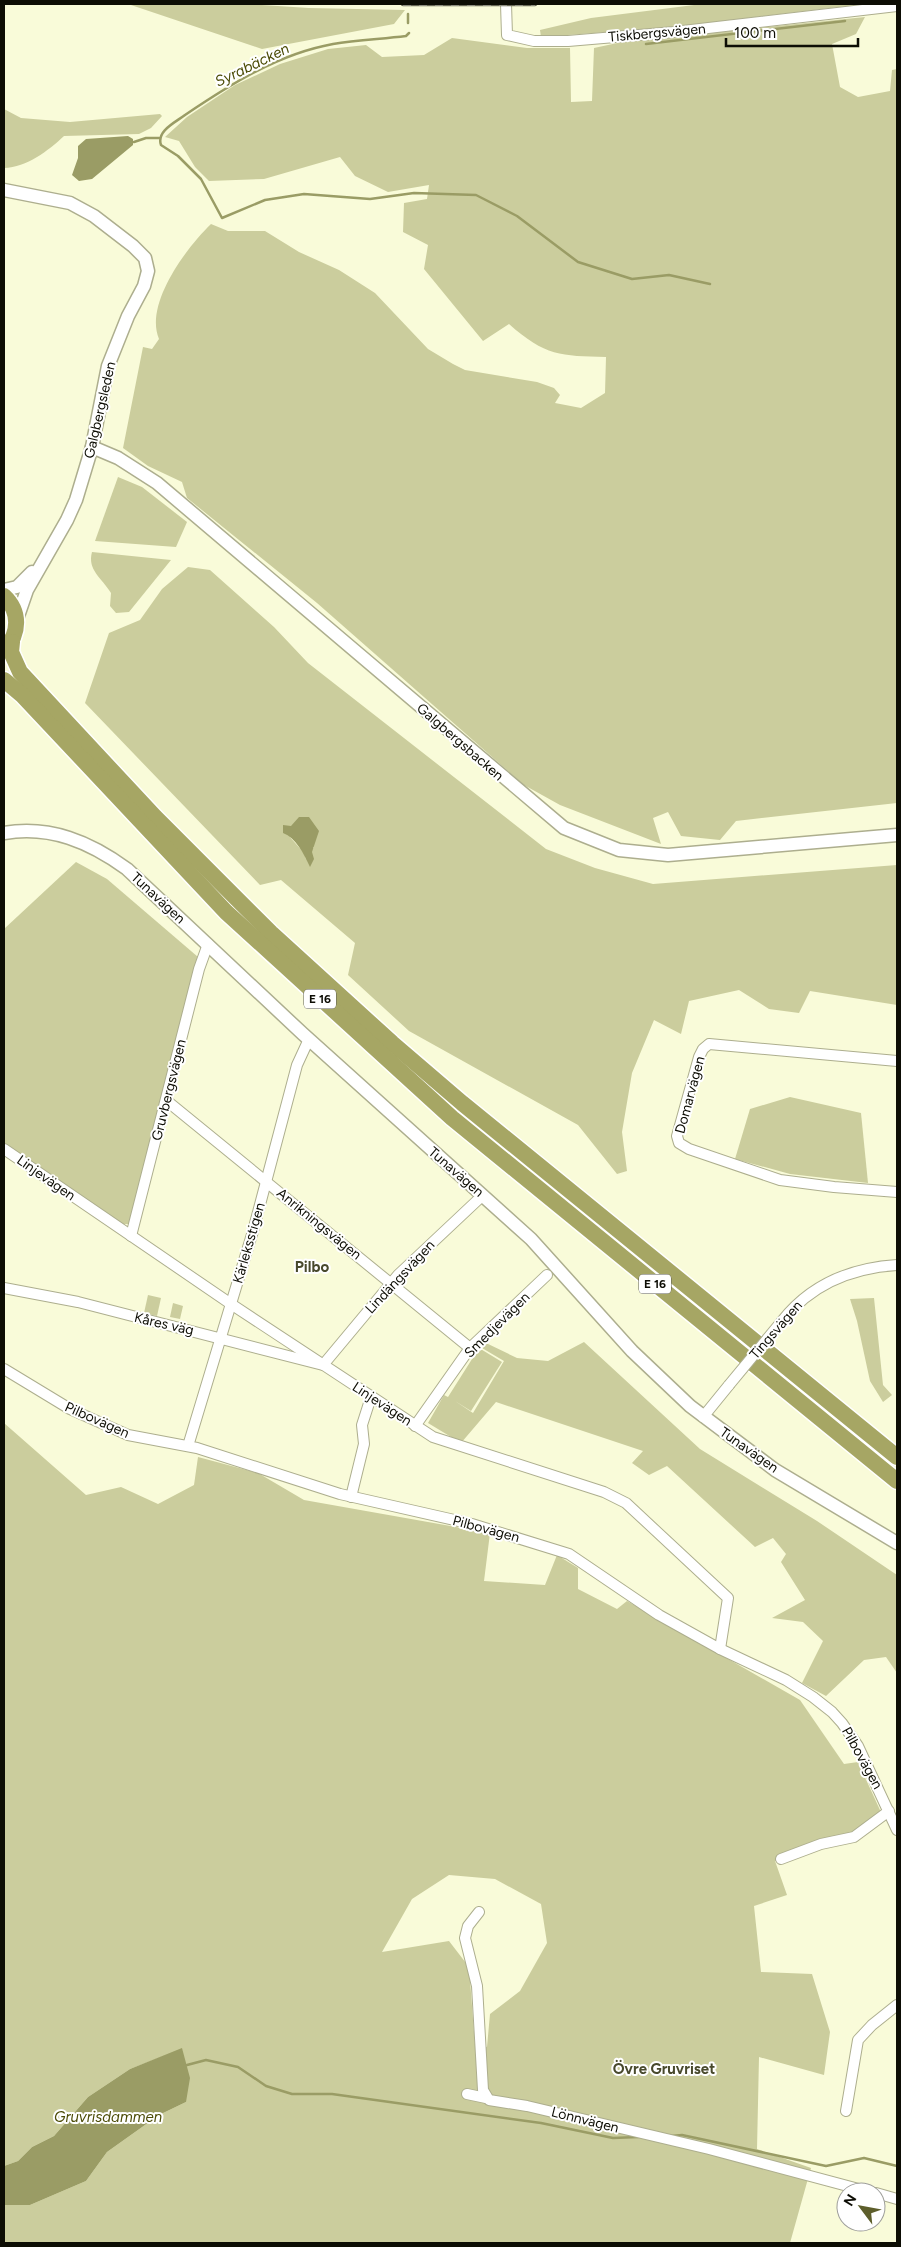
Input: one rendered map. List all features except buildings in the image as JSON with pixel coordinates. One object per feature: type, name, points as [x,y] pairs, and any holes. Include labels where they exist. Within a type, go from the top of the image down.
[{"type":"highway","points":[[4,596],[10,602],[17,619]]},
{"type":"highway","name":"E 16","points":[[17,619],[8,646],[14,661],[33,687],[141,803],[271,933],[392,1043],[462,1103],[897,1457]]},
{"type":"highway","name":"E 16","points":[[4,680],[22,695],[226,912],[381,1056],[460,1124],[897,1481]]},
{"type":"street","name":"Tiskbergsvägen","points":[[506,4],[507,35],[545,42],[674,32],[897,6]]},
{"type":"street","name":"Galgbergsleden","points":[[4,190],[70,204],[94,216],[134,246],[144,257],[148,271],[144,286],[128,316],[108,366],[92,447],[67,520],[42,561],[17,619]]},
{"type":"street","name":"Galgbergsbacken","points":[[92,447],[118,458],[157,483],[564,828],[620,850],[657,854],[710,852],[897,835]]},
{"type":"street","name":"Galgbergsleden","points":[[4,590],[17,587],[42,561]]},
{"type":"street","name":"Tunavägen","points":[[4,833],[52,833],[78,840],[101,850],[127,869],[309,1039],[538,1245],[632,1352],[703,1417],[775,1470],[897,1543]]},
{"type":"street","name":"Gruvbergsvägen","points":[[131,1236],[167,1101],[199,969],[208,944]]},
{"type":"street","name":"Kärleksstigen","points":[[188,1446],[267,1181],[297,1065],[309,1039]]},
{"type":"street","name":"Domarvägen","points":[[897,1061],[709,1044],[703,1049],[699,1057],[677,1136],[680,1143],[689,1149],[773,1178],[834,1188],[897,1192]]},
{"type":"street","name":"Anrikningsvägen","points":[[167,1101],[470,1348]]},
{"type":"street","name":"Linjevägen","points":[[4,1148],[231,1304],[415,1426],[442,1441],[604,1492],[626,1503],[728,1598],[720,1649]]},
{"type":"street","name":"Lindängsvägen","points":[[323,1365],[391,1284],[482,1196]]},
{"type":"street","name":"Tingsvägen","points":[[703,1417],[782,1321],[806,1296],[828,1281],[853,1271],[897,1265]]},
{"type":"street","name":"Smedjevägen","points":[[415,1426],[470,1348],[547,1275]]},
{"type":"street","name":"Kåres väg","points":[[4,1288],[78,1302],[323,1365]]},
{"type":"street","name":"Pilbovägen","points":[[4,1369],[54,1400],[110,1428],[142,1439],[188,1446],[228,1456],[290,1478],[351,1496],[472,1524],[562,1550],[659,1615],[720,1649],[786,1680],[832,1712],[855,1741],[890,1805],[897,1830]]},
{"type":"street","points":[[351,1496],[364,1444],[362,1425],[371,1397]]},
{"type":"street","points":[[781,1859],[822,1844],[854,1836],[890,1805]]},
{"type":"street","points":[[479,1912],[468,1926],[465,1938],[477,1986],[483,2090],[486,2098]]},
{"type":"street","points":[[846,2111],[858,2040],[878,2020],[897,2005]]},
{"type":"street","name":"Lönnvägen","points":[[466,2094],[661,2138],[836,2183]]},
{"type":"shaded area","points":[[128,4],[247,4],[309,8],[405,10],[394,24],[262,49]]},
{"type":"shaded area","points":[[702,4],[864,4],[674,27],[541,37],[540,30],[591,18]]},
{"type":"shaded area","points":[[865,17],[856,34],[832,44],[840,87],[858,97],[890,91],[892,70],[897,69],[897,803],[736,821],[720,840],[681,836],[668,812],[653,818],[661,844],[560,805],[524,785],[317,603],[187,498],[182,482],[148,466],[123,448],[143,347],[152,349],[159,339],[156,325],[157,310],[163,293],[180,261],[211,224],[228,231],[265,231],[299,252],[339,270],[375,293],[428,349],[465,370],[537,382],[554,388],[560,395],[555,403],[581,408],[605,393],[606,357],[565,355],[554,352],[533,343],[509,324],[483,341],[424,269],[428,245],[403,232],[404,203],[427,199],[429,185],[388,192],[355,176],[340,157],[264,179],[209,181],[195,167],[179,141],[165,137],[187,117],[235,85],[280,64],[328,49],[366,45],[382,57],[424,55],[452,38],[527,48],[570,48],[571,102],[592,101],[594,48],[622,42]]},
{"type":"shaded area","points":[[4,109],[21,118],[70,122],[160,114],[162,116],[151,128],[139,134],[64,136],[29,161],[21,165],[4,168]]},
{"type":"shaded area","points":[[118,477],[142,487],[187,522],[176,547],[95,541]]},
{"type":"shaded area","points":[[92,552],[171,560],[129,612],[116,613],[110,606],[111,593],[93,569]]},
{"type":"shaded area","points":[[188,567],[210,570],[274,627],[308,663],[546,849],[595,868],[653,884],[897,865],[897,1005],[810,991],[799,1013],[769,1009],[739,990],[689,1001],[681,1034],[654,1020],[632,1073],[622,1132],[627,1171],[617,1174],[578,1125],[409,1031],[348,975],[355,943],[281,880],[260,885],[85,703],[109,633],[140,620],[162,589]],"holes":[[[289,836],[314,847],[306,859],[304,853]]]},
{"type":"shaded area","points":[[76,862],[107,879],[198,957],[130,1224],[121,1224],[4,1144],[4,929]]},
{"type":"shaded area","points":[[790,1097],[861,1113],[868,1183],[790,1174],[735,1159],[750,1109]]},
{"type":"shaded area","points":[[148,1295],[161,1298],[157,1316],[144,1313]]},
{"type":"shaded area","points":[[874,1298],[883,1385],[892,1395],[883,1402],[870,1381],[857,1321],[850,1299]]},
{"type":"shaded area","points":[[173,1303],[183,1306],[180,1319],[170,1317]]},
{"type":"shaded area","points":[[584,1342],[700,1449],[817,1521],[897,1575],[897,1673],[886,1657],[864,1660],[826,1696],[802,1683],[823,1641],[803,1622],[772,1618],[805,1600],[781,1562],[786,1554],[773,1538],[755,1547],[667,1466],[649,1475],[632,1463],[643,1451],[496,1402],[461,1443],[428,1423],[444,1395],[448,1397],[479,1348],[502,1362],[471,1411],[455,1401],[473,1413],[504,1361],[482,1348],[486,1343],[517,1358],[548,1361]]},
{"type":"shaded area","points":[[4,1423],[86,1495],[121,1487],[158,1504],[194,1485],[198,1457],[258,1473],[304,1500],[490,1533],[484,1581],[545,1585],[557,1555],[578,1568],[578,1589],[617,1609],[627,1601],[800,1700],[844,1764],[858,1762],[885,1821],[775,1861],[787,1895],[754,1906],[761,1972],[812,1974],[830,2032],[824,2075],[759,2057],[757,2149],[811,2168],[790,2243],[4,2243],[4,2205],[30,2205],[86,2181],[107,2152],[159,2115],[186,2102],[182,2049],[130,2069],[88,2097],[54,2136],[32,2147],[18,2161],[4,2166]],"holes":[[[449,1875],[495,1879],[541,1904],[547,1943],[520,1991],[490,2014],[487,2047],[475,2045],[469,1967],[449,1941],[382,1952],[412,1899]]]},
{"type":"water","points":[[128,136],[133,139],[133,145],[92,179],[79,181],[72,175],[78,158],[78,146],[86,139]]},
{"type":"water","points":[[299,817],[309,817],[319,831],[312,852],[314,859],[310,867],[296,843],[283,833],[283,825],[291,826]]},
{"type":"water","name":"Gruvrisdammen","points":[[182,2048],[190,2078],[186,2102],[159,2115],[107,2152],[86,2181],[30,2205],[4,2205],[4,2166],[18,2161],[32,2147],[54,2136],[88,2097],[130,2069]]},
{"type":"waterway","points":[[408,14],[408,23]]},
{"type":"waterway","points":[[646,44],[845,21]]},
{"type":"waterway","name":"Syrabäcken","points":[[409,33],[406,36],[333,44],[293,55],[274,63],[202,103],[172,124],[161,135],[161,145],[178,156],[201,179],[222,218],[265,200],[304,194],[370,199],[414,193],[476,195],[517,216],[578,262],[632,279],[669,275],[710,284]]},
{"type":"waterway","points":[[134,142],[146,138],[159,138]]},
{"type":"waterway","points":[[187,2065],[206,2060],[238,2067],[266,2086],[292,2094],[332,2094],[541,2123],[613,2138],[638,2137]]},
{"type":"waterway","points":[[671,2136],[682,2135],[826,2166],[864,2158],[897,2166]]},
{"type":"railway","points":[[403,4],[535,4]]},
{"type":"district","name":"Pilbo","points":[[312,1267]]},
{"type":"district","name":"Övre Gruvriset","points":[[664,2069]]}]
